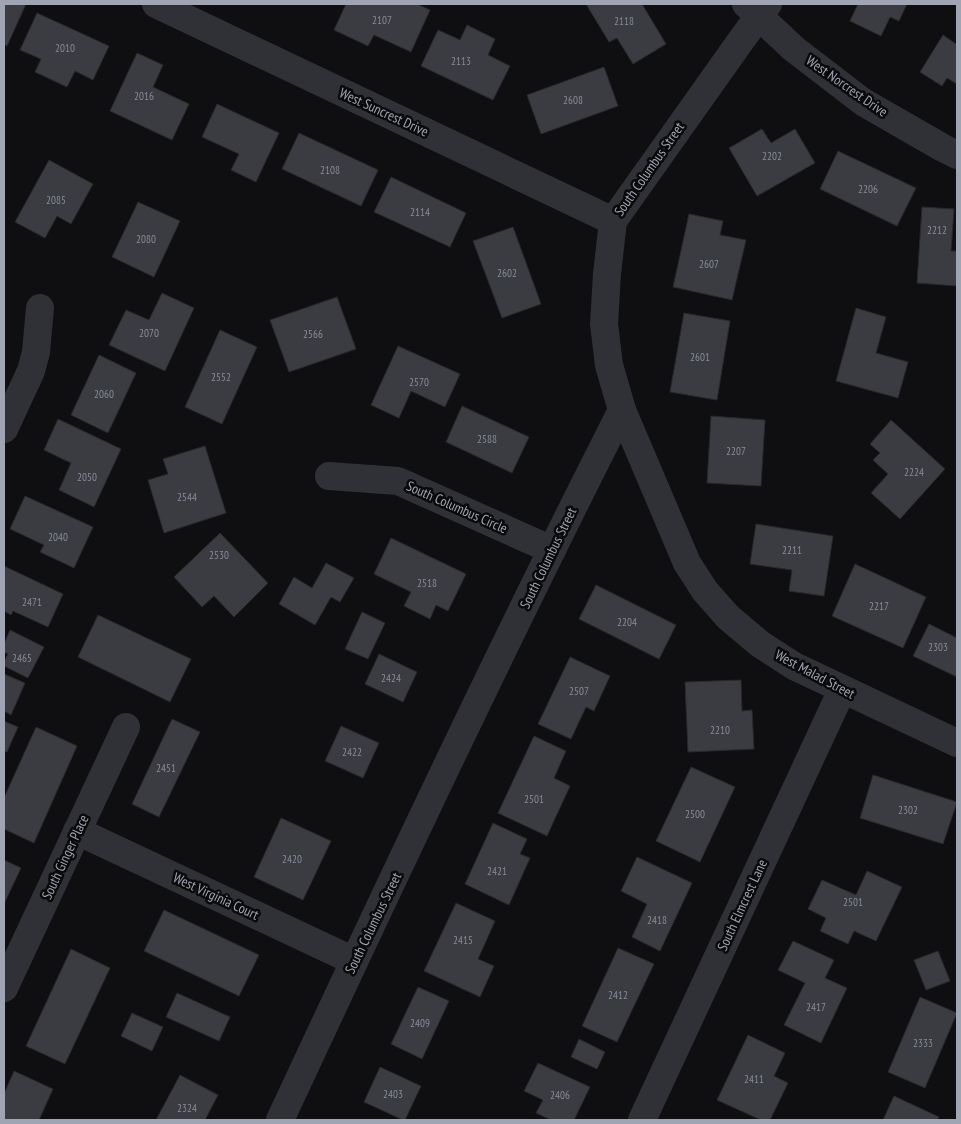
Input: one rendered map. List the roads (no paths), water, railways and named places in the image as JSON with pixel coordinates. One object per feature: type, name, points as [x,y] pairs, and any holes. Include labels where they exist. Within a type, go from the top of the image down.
[{"type":"street","name":"West Suncrest Drive","points":[[156,4],[613,221]]},
{"type":"street","name":"South Columbus Street","points":[[280,1120],[354,960],[552,550],[622,410],[610,365],[604,324],[613,221],[758,8]]},
{"type":"street","name":"West Norcrest Drive","points":[[758,8],[794,49],[863,102],[957,155]]},
{"type":"street","points":[[4,430],[31,371],[36,352],[40,308]]},
{"type":"street","name":"West Malad Street","points":[[622,410],[687,563],[705,591],[728,617],[760,644],[794,666],[957,744]]},
{"type":"street","name":"South Columbus Circle","points":[[330,476],[398,481],[552,550]]},
{"type":"street","name":"South Elmcrest Lane","points":[[642,1120],[842,690]]},
{"type":"street","name":"South Ginger Place","points":[[4,988],[126,727]]},
{"type":"street","name":"West Virginia Court","points":[[77,831],[354,960]]}]
